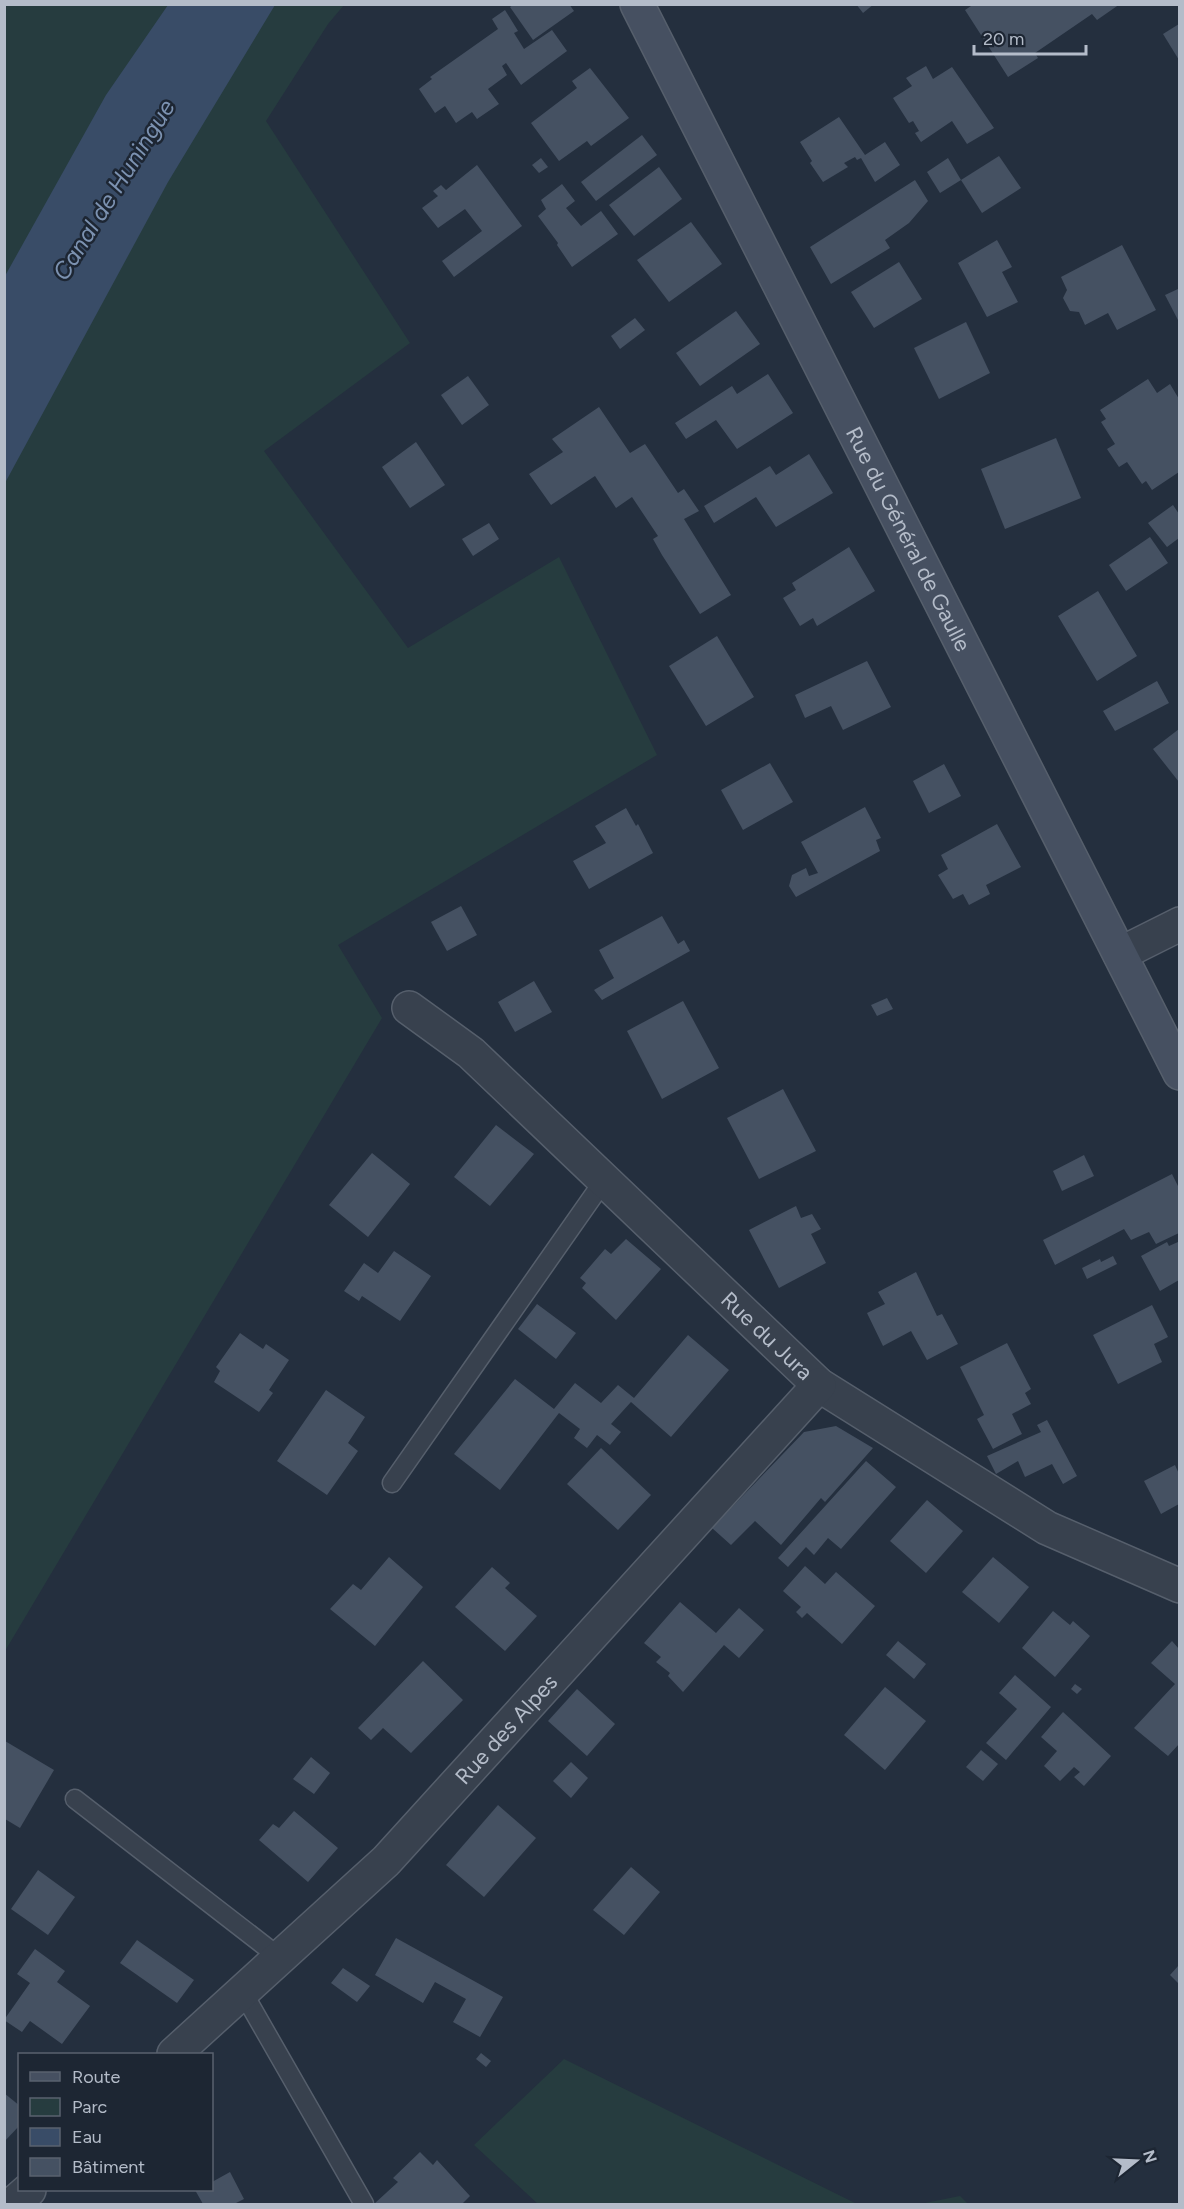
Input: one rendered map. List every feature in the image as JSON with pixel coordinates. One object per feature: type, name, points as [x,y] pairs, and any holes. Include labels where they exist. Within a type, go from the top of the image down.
[{"type":"street","name":"Rue du Général de Gaulle","points":[[637,4],[1179,1073]]},
{"type":"street","points":[[1120,954],[1179,924]]},
{"type":"street","name":"Rue du Jura","points":[[409,1008],[471,1053],[819,1385],[1047,1528],[1179,1586]]},
{"type":"street","name":"Rue des Alpes","points":[[176,2053],[386,1861],[819,1385]]},
{"type":"street","points":[[13,2205],[28,2191]]},
{"type":"lane","points":[[392,1483],[605,1179]]},
{"type":"lane","points":[[75,1799],[279,1957]]},
{"type":"lane","points":[[242,1991],[364,2205]]},
{"type":"green space","points":[[5,5],[344,5],[328,24],[266,121],[410,343],[264,451],[408,648],[559,557],[657,755],[338,945],[382,1018],[5,1651]]},
{"type":"green space","points":[[564,2059],[857,2204],[538,2204],[474,2145]]},
{"type":"green space","points":[[960,2196],[968,2204],[920,2204]]},
{"type":"water","name":"Canal de Huningue","points":[[168,5],[275,5],[168,182],[5,483],[5,276],[106,95]]},
{"type":"building","points":[[514,4],[569,4],[574,11],[533,40],[510,7]]},
{"type":"building","points":[[856,4],[874,4],[863,13]]},
{"type":"building","points":[[974,4],[1120,4],[1097,20],[1092,14],[1035,53],[1038,58],[1008,77],[965,10]]},
{"type":"building","points":[[505,10],[518,31],[514,33],[524,49],[552,30],[567,51],[521,85],[506,63],[502,66],[507,75],[488,89],[499,104],[477,119],[472,112],[456,123],[445,106],[435,113],[419,89],[432,79],[430,77],[498,29],[492,19]]},
{"type":"building","points":[[1179,24],[1179,60],[1163,34]]},
{"type":"building","points":[[926,66],[933,79],[952,67],[994,128],[967,144],[952,121],[921,142],[915,133],[919,131],[913,121],[909,123],[893,98],[912,86],[906,78]]},
{"type":"building","points":[[590,68],[629,118],[591,146],[587,141],[559,161],[531,123],[577,88],[572,81]]},
{"type":"building","points":[[839,117],[865,155],[885,142],[900,165],[875,182],[861,158],[857,160],[855,157],[844,163],[848,167],[823,182],[800,142]]},
{"type":"building","points":[[642,135],[657,155],[596,201],[581,182]]},
{"type":"building","points":[[999,156],[1021,188],[982,213],[961,180]]},
{"type":"building","points":[[541,158],[548,167],[539,173],[532,165]]},
{"type":"building","points":[[948,158],[961,180],[940,193],[927,172]]},
{"type":"building","points":[[477,165],[522,226],[454,277],[442,261],[482,231],[465,209],[438,228],[422,208],[438,196],[433,191],[441,185],[446,190]]},
{"type":"building","points":[[659,167],[682,199],[634,236],[609,205]]},
{"type":"building","points":[[915,180],[928,201],[909,223],[885,240],[890,248],[831,284],[810,247]]},
{"type":"building","points":[[562,184],[575,201],[566,208],[581,226],[601,211],[618,234],[572,267],[538,216],[546,209],[541,200]]},
{"type":"building","points":[[691,222],[722,264],[669,302],[637,260]]},
{"type":"building","points":[[997,240],[1012,267],[1002,272],[1018,302],[987,317],[958,263]]},
{"type":"building","points":[[1122,245],[1156,310],[1117,330],[1108,313],[1085,325],[1079,312],[1070,311],[1063,298],[1067,290],[1061,277]]},
{"type":"building","points":[[899,262],[922,299],[874,328],[851,292]]},
{"type":"building","points":[[1178,289],[1179,292],[1179,322],[1165,295]]},
{"type":"building","points":[[736,311],[760,344],[700,386],[676,353]]},
{"type":"building","points":[[635,318],[645,330],[620,349],[611,336]]},
{"type":"building","points":[[966,322],[990,373],[939,399],[914,348]]},
{"type":"building","points":[[768,374],[793,413],[737,449],[716,420],[686,439],[675,423],[732,386],[737,394]]},
{"type":"building","points":[[468,376],[489,405],[462,425],[441,395]]},
{"type":"building","points":[[1148,379],[1157,393],[1170,384],[1179,399],[1179,472],[1152,490],[1146,481],[1142,484],[1127,462],[1119,467],[1107,449],[1115,444],[1101,422],[1106,419],[1100,410]]},
{"type":"building","points":[[599,407],[630,453],[645,444],[678,493],[684,489],[699,511],[684,519],[731,595],[700,614],[662,555],[653,539],[658,536],[632,497],[616,508],[595,476],[551,505],[529,474],[563,452],[552,439]]},
{"type":"building","points":[[1056,438],[1081,498],[1005,529],[981,469]]},
{"type":"building","points":[[416,442],[445,485],[410,508],[382,467]]},
{"type":"building","points":[[809,454],[833,493],[776,527],[756,497],[714,523],[704,506],[770,466],[776,475]]},
{"type":"building","points":[[1173,505],[1179,514],[1179,538],[1167,547],[1148,523]]},
{"type":"building","points":[[489,523],[499,539],[473,556],[462,539]]},
{"type":"building","points":[[1150,537],[1168,563],[1126,591],[1109,565]]},
{"type":"building","points":[[849,547],[875,591],[817,626],[813,618],[800,626],[783,598],[796,590],[792,583]]},
{"type":"building","points":[[1098,591],[1137,656],[1097,681],[1058,616]]},
{"type":"building","points":[[717,636],[754,697],[706,726],[669,666]]},
{"type":"building","points":[[867,661],[891,707],[843,730],[831,706],[805,718],[795,695]]},
{"type":"building","points":[[1157,681],[1169,703],[1115,731],[1103,711]]},
{"type":"building","points":[[1179,729],[1179,782],[1153,749]]},
{"type":"building","points":[[770,763],[793,802],[743,830],[721,790]]},
{"type":"building","points":[[944,764],[961,796],[929,813],[913,781]]},
{"type":"building","points":[[865,807],[881,838],[876,840],[880,851],[796,897],[789,886],[792,875],[806,868],[809,876],[818,873],[801,842]]},
{"type":"building","points":[[626,808],[636,826],[638,824],[653,853],[589,889],[573,861],[606,843],[595,826]]},
{"type":"building","points":[[997,824],[1021,867],[986,885],[990,894],[969,905],[963,894],[953,899],[938,875],[948,869],[941,855]]},
{"type":"building","points":[[461,906],[477,935],[447,951],[431,922]]},
{"type":"building","points":[[662,916],[678,944],[684,940],[690,951],[602,1000],[594,990],[614,978],[599,950]]},
{"type":"building","points":[[534,981],[552,1012],[515,1032],[498,1002]]},
{"type":"building","points":[[887,998],[893,1009],[877,1016],[871,1005]]},
{"type":"building","points":[[683,1001],[719,1068],[662,1099],[627,1031]]},
{"type":"building","points":[[783,1089],[816,1151],[759,1179],[727,1118]]},
{"type":"building","points":[[496,1125],[534,1154],[490,1206],[454,1177]]},
{"type":"building","points":[[372,1153],[410,1184],[368,1237],[329,1205]]},
{"type":"building","points":[[1084,1155],[1094,1176],[1062,1191],[1053,1171]]},
{"type":"building","points":[[1172,1174],[1179,1188],[1179,1233],[1156,1244],[1149,1232],[1131,1240],[1124,1229],[1055,1265],[1043,1240]]},
{"type":"building","points":[[796,1206],[801,1218],[812,1214],[821,1229],[811,1234],[826,1263],[779,1288],[749,1230]]},
{"type":"building","points":[[626,1239],[661,1269],[616,1320],[582,1288],[586,1283],[580,1278],[605,1249],[611,1254]]},
{"type":"building","points":[[1167,1242],[1169,1246],[1178,1242],[1179,1244],[1179,1280],[1160,1291],[1141,1256]]},
{"type":"building","points":[[394,1251],[431,1276],[400,1321],[362,1296],[359,1301],[344,1291],[364,1263],[378,1273]]},
{"type":"building","points":[[1113,1256],[1117,1264],[1087,1279],[1082,1268],[1100,1259],[1101,1262]]},
{"type":"building","points":[[916,1272],[937,1316],[942,1314],[958,1344],[927,1360],[911,1331],[883,1346],[867,1313],[885,1304],[878,1292]]},
{"type":"building","points":[[537,1304],[576,1333],[556,1359],[518,1329]]},
{"type":"building","points":[[1152,1305],[1168,1337],[1154,1344],[1162,1362],[1118,1384],[1093,1335]]},
{"type":"building","points":[[240,1333],[263,1349],[266,1344],[289,1360],[269,1390],[273,1393],[259,1412],[214,1382],[220,1371],[216,1367]]},
{"type":"building","points":[[688,1335],[729,1370],[671,1437],[631,1402],[611,1424],[621,1432],[610,1445],[597,1435],[587,1448],[574,1438],[580,1429],[559,1413],[500,1490],[454,1454],[515,1379],[554,1409],[575,1383],[601,1403],[618,1385],[634,1398]]},
{"type":"building","points":[[1007,1343],[1031,1389],[1025,1393],[1031,1404],[1012,1414],[1022,1434],[993,1449],[977,1419],[984,1415],[960,1367]]},
{"type":"building","points":[[326,1390],[365,1417],[348,1443],[358,1451],[327,1495],[277,1461]]},
{"type":"building","points":[[1047,1420],[1077,1476],[1063,1484],[1052,1464],[1025,1477],[1018,1461],[996,1474],[987,1456],[1041,1432],[1037,1425]]},
{"type":"building","points":[[836,1426],[873,1448],[825,1502],[821,1498],[781,1545],[755,1521],[731,1545],[712,1528],[804,1432]]},
{"type":"building","points":[[601,1448],[651,1495],[618,1530],[567,1484]]},
{"type":"building","points":[[866,1461],[896,1487],[841,1549],[828,1538],[814,1555],[806,1547],[788,1567],[778,1558]]},
{"type":"building","points":[[1175,1465],[1179,1474],[1179,1504],[1161,1514],[1144,1481]]},
{"type":"building","points":[[927,1500],[963,1531],[926,1573],[890,1541]]},
{"type":"building","points":[[389,1557],[423,1587],[375,1646],[330,1609],[353,1584],[361,1590]]},
{"type":"building","points":[[993,1557],[1029,1587],[999,1623],[962,1592]]},
{"type":"building","points":[[805,1566],[825,1584],[836,1572],[875,1606],[842,1644],[807,1613],[802,1618],[796,1612],[801,1607],[783,1591]]},
{"type":"building","points":[[492,1567],[510,1583],[505,1588],[537,1616],[505,1651],[455,1607]]},
{"type":"building","points":[[680,1602],[716,1633],[739,1608],[764,1630],[739,1658],[724,1645],[683,1692],[668,1676],[670,1673],[656,1662],[661,1657],[644,1643]]},
{"type":"building","points":[[1053,1611],[1070,1625],[1073,1621],[1090,1636],[1055,1677],[1022,1648]]},
{"type":"building","points":[[898,1641],[926,1664],[914,1679],[886,1655]]},
{"type":"building","points":[[1172,1641],[1179,1649],[1179,1744],[1168,1756],[1134,1728],[1175,1684],[1151,1663]]},
{"type":"building","points":[[423,1661],[463,1700],[411,1753],[383,1728],[371,1740],[358,1728]]},
{"type":"building","points":[[1015,1675],[1051,1707],[1006,1760],[986,1743],[1017,1709],[999,1693]]},
{"type":"building","points":[[1075,1684],[1082,1689],[1077,1694],[1071,1689]]},
{"type":"building","points":[[885,1687],[926,1721],[885,1770],[844,1735]]},
{"type":"building","points":[[577,1689],[615,1724],[587,1756],[548,1721]]},
{"type":"building","points":[[1063,1712],[1111,1756],[1084,1786],[1074,1777],[1080,1772],[1074,1767],[1060,1781],[1044,1766],[1057,1751],[1041,1737]]},
{"type":"building","points":[[5,1741],[54,1770],[20,1828],[5,1819]]},
{"type":"building","points":[[981,1750],[998,1764],[983,1781],[966,1767]]},
{"type":"building","points":[[311,1757],[330,1773],[314,1794],[293,1779]]},
{"type":"building","points":[[571,1762],[588,1778],[571,1798],[553,1781]]},
{"type":"building","points":[[498,1805],[536,1838],[484,1897],[446,1865]]},
{"type":"building","points":[[294,1811],[338,1848],[308,1882],[259,1840],[273,1824],[279,1828]]},
{"type":"building","points":[[631,1867],[660,1892],[624,1935],[593,1910]]},
{"type":"building","points":[[38,1870],[75,1897],[48,1935],[11,1909]]},
{"type":"building","points":[[396,1938],[503,1997],[480,2037],[453,2022],[466,1999],[435,1982],[423,2003],[375,1975]]},
{"type":"building","points":[[137,1940],[194,1980],[177,2003],[120,1963]]},
{"type":"building","points":[[35,1949],[65,1971],[57,1982],[90,2006],[62,2044],[30,2021],[22,2032],[4,2020],[30,1983],[17,1974]]},
{"type":"building","points":[[1179,1965],[1179,1984],[1170,1975]]},
{"type":"building","points":[[343,1968],[370,1986],[357,2002],[331,1983]]},
{"type":"building","points":[[481,2053],[491,2061],[486,2067],[476,2059]]},
{"type":"building","points":[[4,2093],[18,2104],[18,2127],[4,2142]]},
{"type":"building","points":[[420,2152],[433,2165],[437,2160],[470,2196],[462,2204],[374,2204],[398,2182],[393,2178]]},
{"type":"building","points":[[230,2172],[244,2199],[234,2204],[203,2204],[196,2191],[213,2191],[213,2181]]}]
